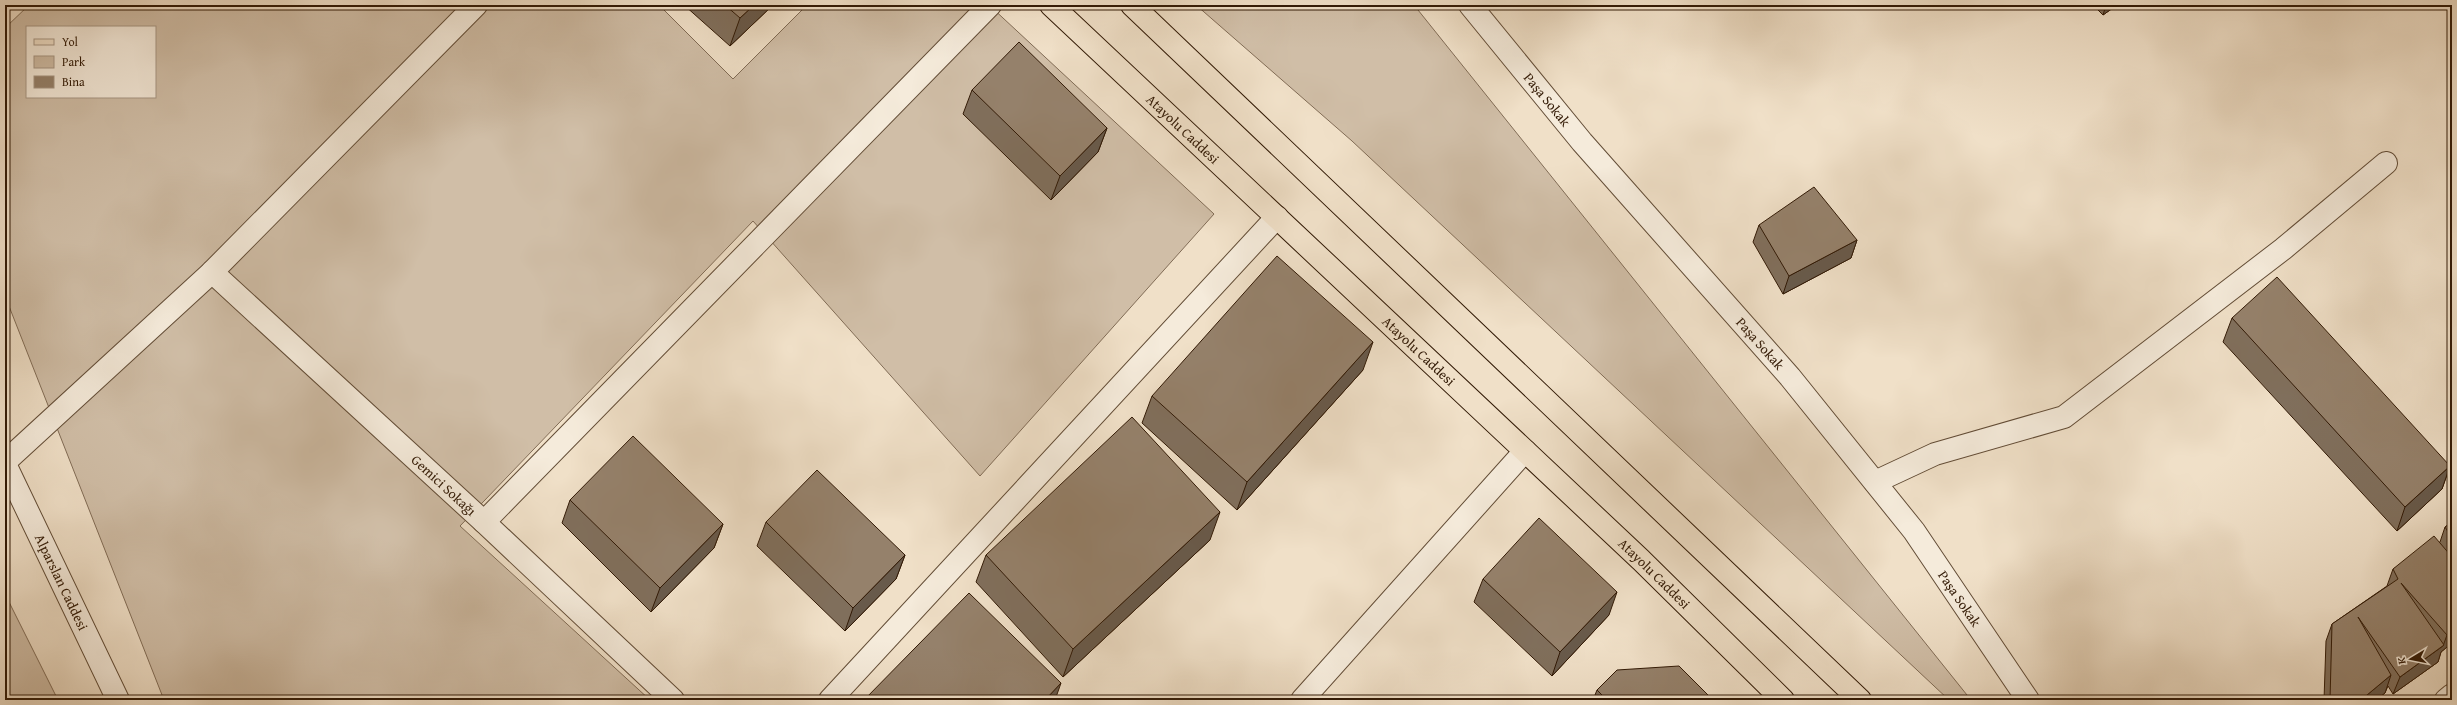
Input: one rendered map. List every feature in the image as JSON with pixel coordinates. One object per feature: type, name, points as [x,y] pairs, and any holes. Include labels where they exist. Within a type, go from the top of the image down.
[{"type":"main road","name":"Atayolu Caddesi","points":[[1051,5],[1641,560],[1783,700]]},
{"type":"main road","points":[[1132,5],[1860,700]]},
{"type":"street","points":[[5,463],[212,272],[476,5]]},
{"type":"street","points":[[484,522],[990,5]]},
{"type":"street","name":"Paşa Sokak","points":[[1470,5],[1582,142],[1790,378],[1875,482],[1914,531],[2028,700]]},
{"type":"street","points":[[1875,482],[1935,454],[2064,417],[2284,248],[2386,163]]},
{"type":"street","points":[[830,700],[1277,217]]},
{"type":"street","name":"Gemici Sokağı","points":[[212,272],[484,522],[673,700]]},
{"type":"street","points":[[1302,700],[1525,451]]},
{"type":"street","name":"Alparslan Caddesi","points":[[5,463],[118,700]]},
{"type":"street","points":[[2446,700],[2452,695]]},
{"type":"green space","points":[[29,5],[659,5],[733,79],[807,5],[989,5],[1214,214],[980,476],[753,221],[460,526],[650,700],[164,700],[5,296],[5,28]]},
{"type":"green space","points":[[1196,5],[1414,5],[1971,700],[1949,700],[1352,141]]},
{"type":"green space","points":[[5,594],[58,700],[5,700]]},
{"type":"building","points":[[725,5],[754,5],[740,18]]},
{"type":"building","points":[[1019,42],[1107,128],[1060,176],[972,90]]},
{"type":"building","points":[[1814,187],[1857,240],[1789,276],[1759,225]]},
{"type":"building","points":[[1277,256],[1373,342],[1247,482],[1152,396]]},
{"type":"building","points":[[2277,277],[2450,466],[2405,507],[2232,318]]},
{"type":"building","points":[[1132,417],[1220,512],[1073,649],[986,555]]},
{"type":"building","points":[[633,436],[723,524],[660,588],[570,500]]},
{"type":"building","points":[[817,470],[905,555],[853,608],[766,522]]},
{"type":"building","points":[[1539,518],[1617,592],[1560,652],[1483,579]]},
{"type":"building","points":[[2452,522],[2452,538],[2445,527]]},
{"type":"building","points":[[2434,536],[2452,557],[2452,631],[2447,635],[2401,583],[2444,645],[2400,677],[2358,617],[2391,675],[2361,700],[2330,700],[2332,624],[2398,579],[2393,569]]},
{"type":"building","points":[[969,593],[1061,683],[1045,700],[864,700]]},
{"type":"building","points":[[1679,666],[1713,700],[1607,700],[1597,690],[1617,670]]}]
